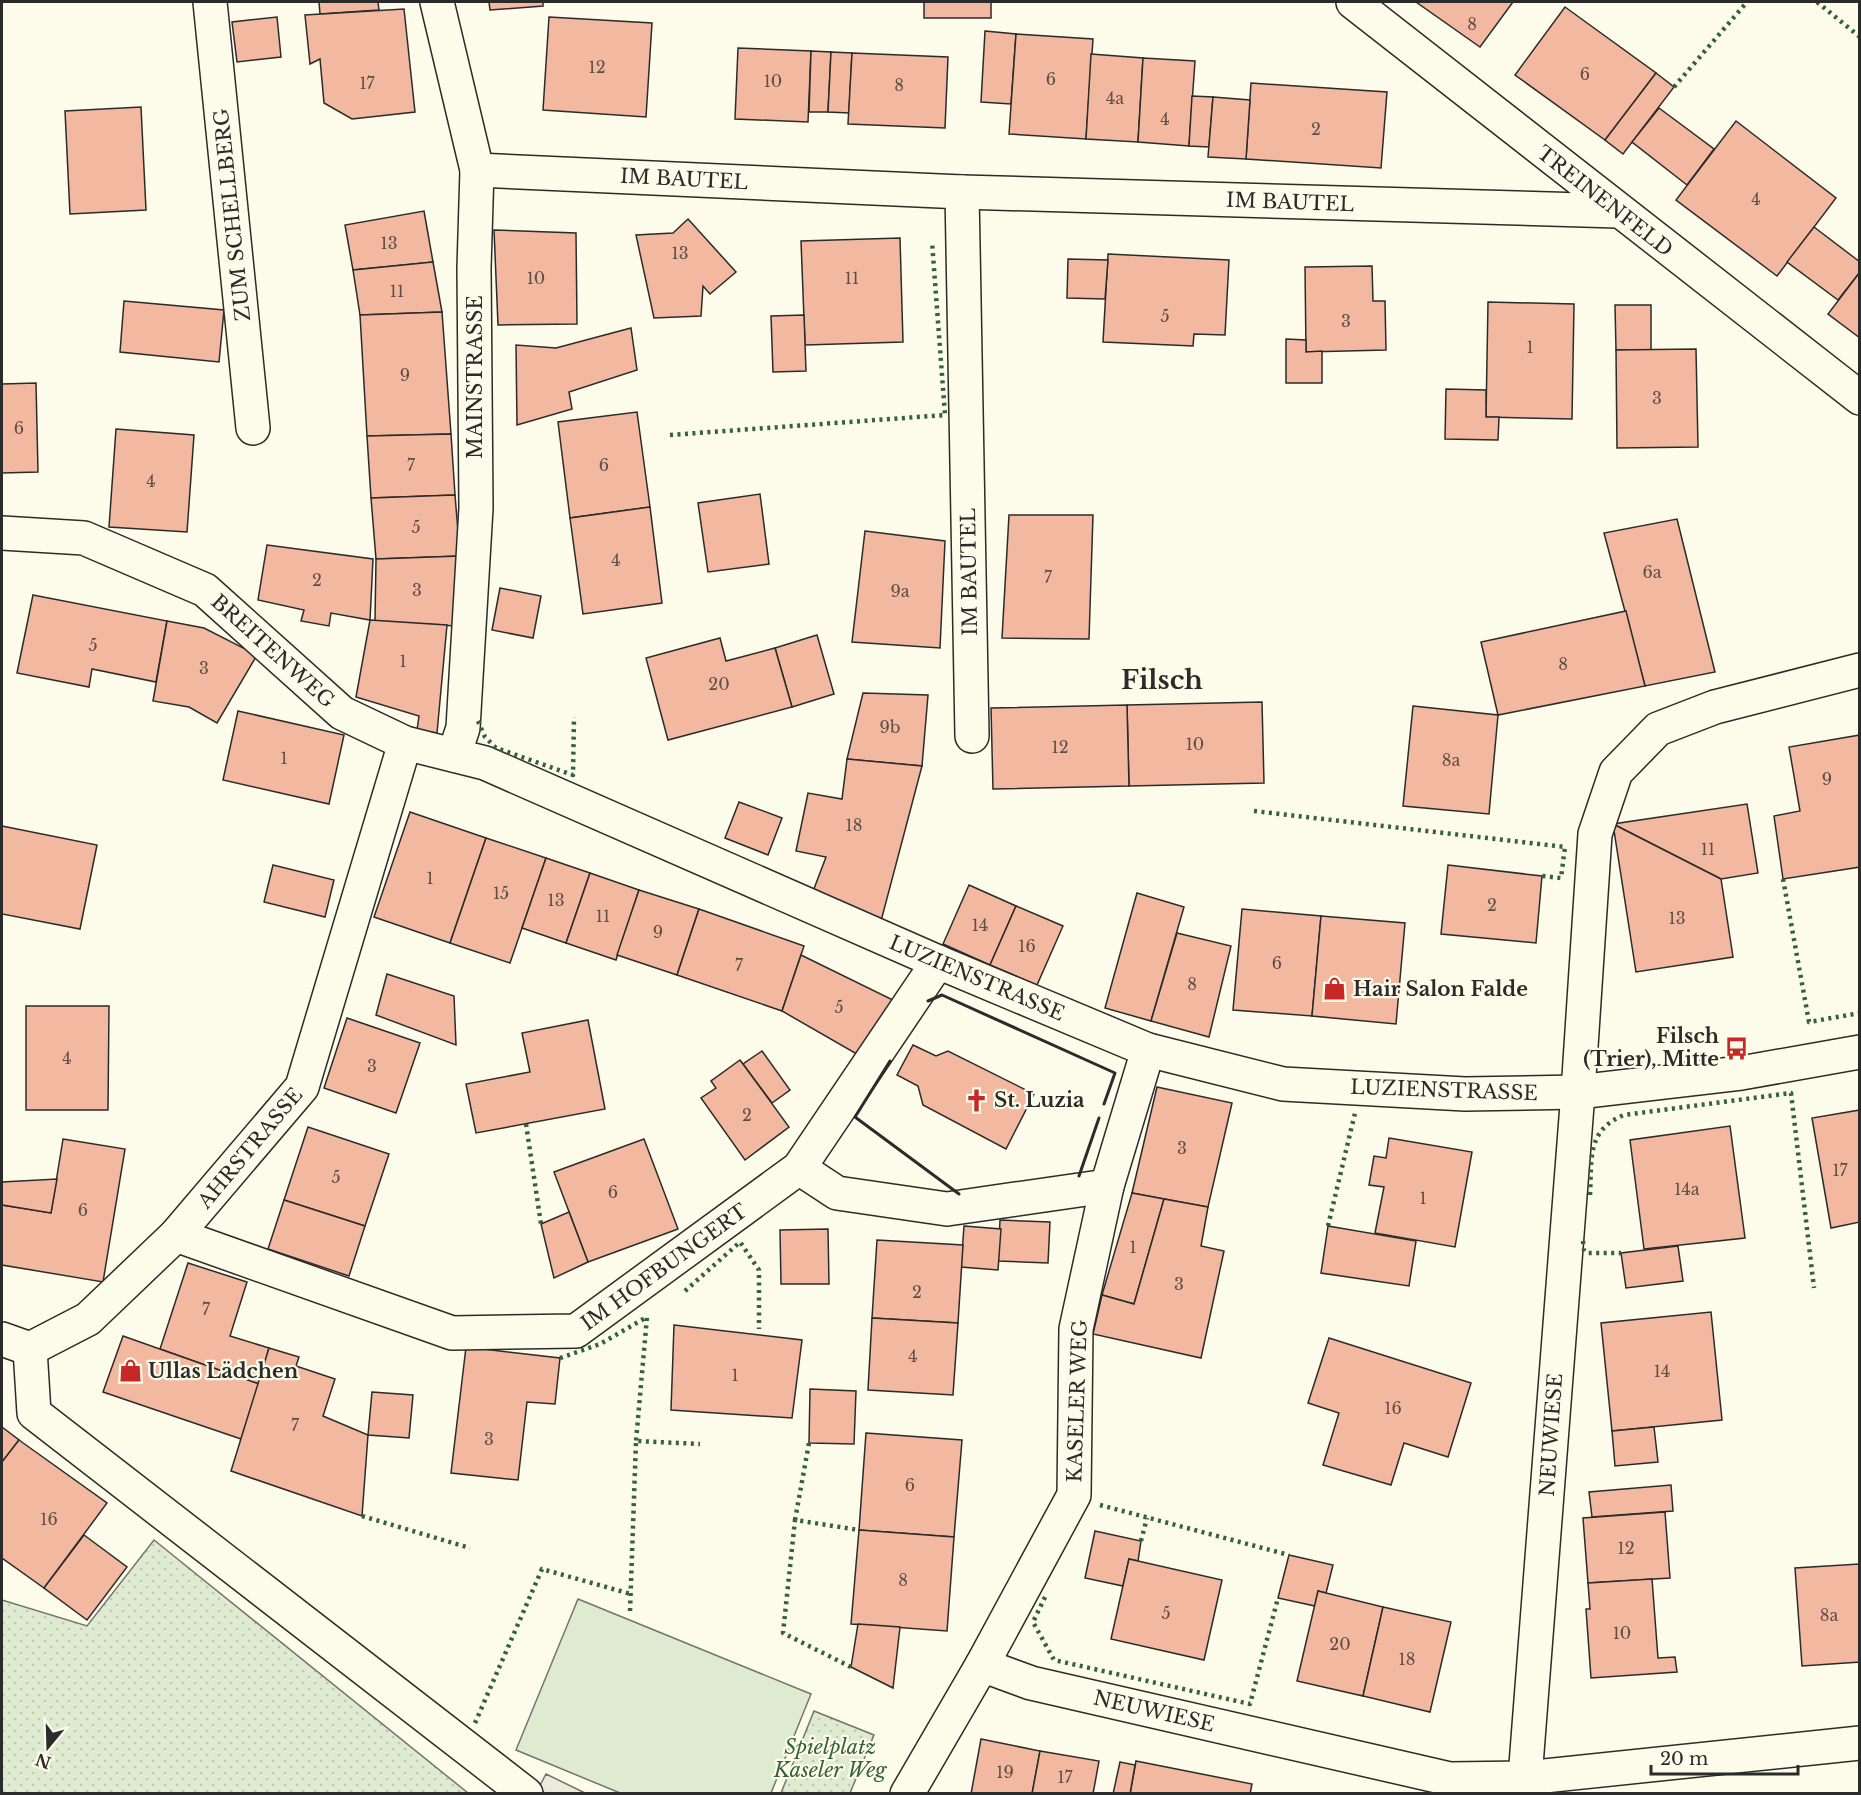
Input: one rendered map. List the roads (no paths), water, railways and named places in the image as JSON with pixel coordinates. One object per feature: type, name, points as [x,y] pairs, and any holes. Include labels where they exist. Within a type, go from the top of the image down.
[{"type":"street","name":"ZUM SCHELLBERG","points":[[210,2],[254,428]]},
{"type":"street","name":"MAINSTRASSE","points":[[437,2],[477,170],[474,268],[476,508],[463,728],[454,755]]},
{"type":"street","name":"TREINENFELD","points":[[1353,2],[1860,398]]},
{"type":"street","name":"IM BAUTEL","points":[[477,170],[962,192],[1618,211]]},
{"type":"street","name":"IM BAUTEL","points":[[962,192],[972,736]]},
{"type":"street","name":"BREITENWEG","points":[[2,533],[84,538],[205,590],[342,712],[405,742]]},
{"type":"street","name":"NEUWIESE","points":[[1525,1778],[1578,1092],[1595,834],[1616,772],[1658,729],[1715,707],[1860,670]]},
{"type":"street","name":"LUZIENSTRASSE","points":[[405,742],[485,763],[938,962],[1148,1050],[1283,1084],[1465,1094],[1578,1092],[1741,1072],[1860,1052]]},
{"type":"street","name":"AHRSTRASSE","points":[[16,1344],[88,1319],[176,1235],[302,1087],[405,742]]},
{"type":"street","name":"IM HOFBUNGERT","points":[[176,1235],[452,1333],[576,1331],[799,1168],[938,962]]},
{"type":"street","name":"KASELER WEG","points":[[908,1794],[982,1665],[1074,1495],[1076,1329],[1107,1186],[1148,1050]]},
{"type":"street","points":[[799,1168],[837,1193],[946,1209],[1107,1186]]},
{"type":"street","points":[[16,1344],[34,1413],[526,1794]]},
{"type":"street","name":"NEUWIESE","points":[[982,1665],[1031,1683],[1450,1779],[1525,1778],[1860,1743]]},
{"type":"place","name":"Hair Salon Falde","points":[[1335,989]]},
{"type":"place","name":"Filsch (Trier), Mitte","points":[[1737,1048]]},
{"type":"place","name":"St. Luzia","points":[[976,1100]]},
{"type":"place","name":"Ullas Lädchen","points":[[130,1371]]},
{"type":"district","name":"Filsch","points":[[1162,680]]},
{"type":"park label","name":"Spielplatz Kaseler Weg","points":[[830,1758]]}]
